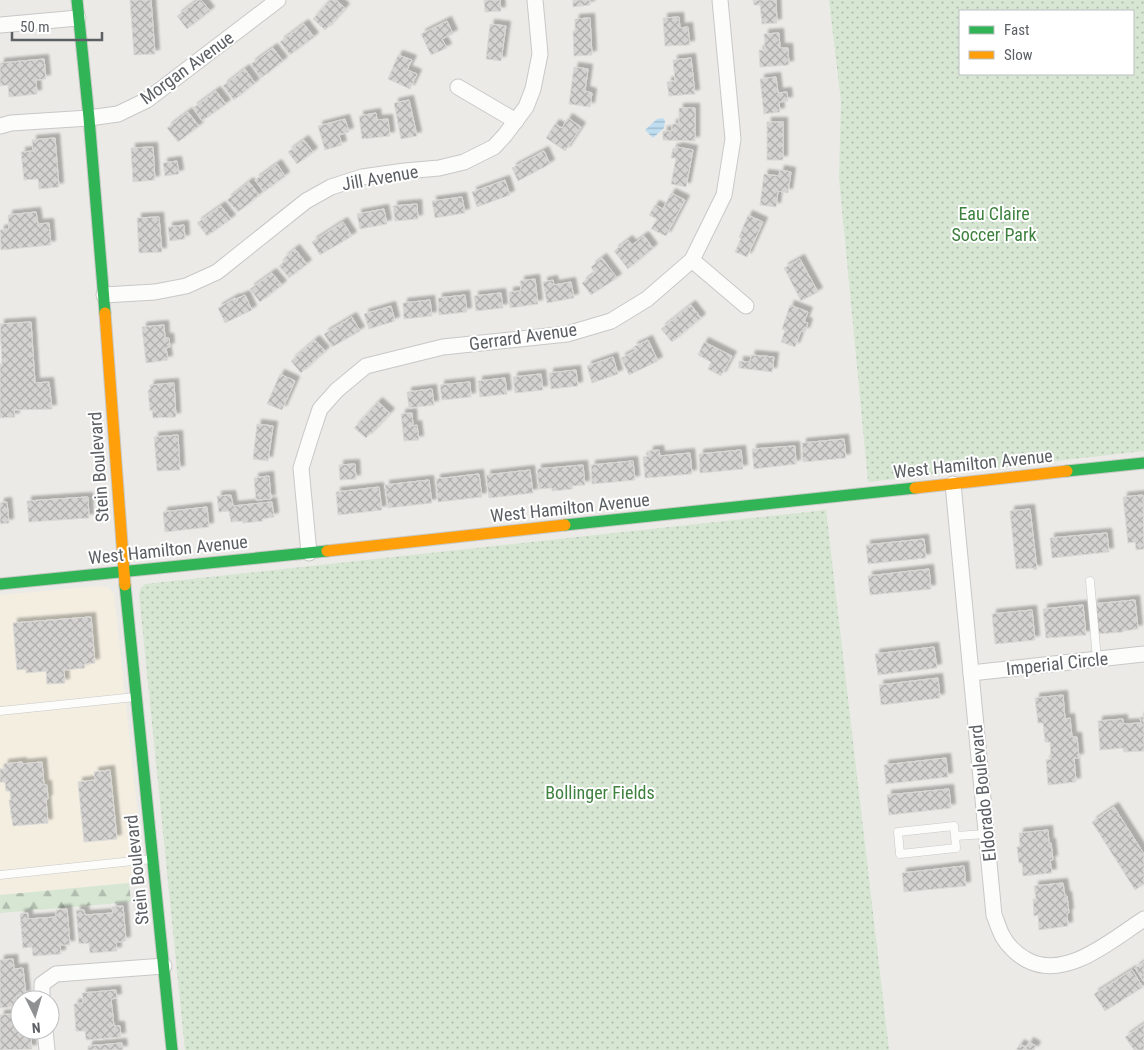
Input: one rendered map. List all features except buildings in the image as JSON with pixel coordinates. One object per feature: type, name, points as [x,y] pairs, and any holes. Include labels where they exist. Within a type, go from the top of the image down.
[{"type":"street","name":"Stein Boulevard","points":[[77,0],[104,295],[124,573],[172,1050]]},
{"type":"street","name":"Morgan Avenue","points":[[0,126],[11,123],[89,118],[118,114],[146,100],[278,0]]},
{"type":"street","name":"Jill Avenue","points":[[104,295],[155,292],[186,286],[217,272],[306,201],[331,187],[362,177],[439,168],[464,162],[494,147],[526,107],[534,89],[540,54],[535,0]]},
{"type":"street","name":"Gerrard Avenue","points":[[309,553],[301,468],[320,409],[337,390],[366,366],[444,347],[568,334],[611,321],[647,299],[692,260],[724,195],[733,139],[720,0]]},
{"type":"street","points":[[0,25],[78,18]]},
{"type":"street","points":[[458,87],[516,121]]},
{"type":"street","points":[[692,260],[746,306]]},
{"type":"street","name":"West Hamilton Avenue","points":[[0,584],[124,573],[1144,463]]},
{"type":"street","name":"Eldorado Boulevard","points":[[953,484],[994,915],[1003,937],[1019,955],[1034,964],[1055,967],[1070,964],[1088,955],[1144,919]]},
{"type":"street","name":"Imperial Circle","points":[[971,673],[1144,654]]},
{"type":"street","points":[[42,990],[42,984],[56,974],[164,966]]},
{"type":"lane","points":[[1090,581],[1098,659]]},
{"type":"lane","points":[[0,712],[137,696]]},
{"type":"lane","points":[[954,826],[955,836],[956,848],[900,854],[898,832],[954,826]]},
{"type":"lane","points":[[955,836],[987,834]]},
{"type":"lane","points":[[0,875],[153,859]]},
{"type":"shaded area","points":[[98,586],[109,588],[114,594],[145,883],[0,900],[0,595]]},
{"type":"green space","name":"Eau Claire Soccer Park","points":[[829,0],[1144,0],[1144,451],[868,482],[839,178],[841,102]]},
{"type":"green space","name":"Bollinger Fields","points":[[826,510],[889,1050],[185,1050],[139,594],[145,584]]},
{"type":"green space","points":[[129,883],[131,902],[0,913],[0,895]]},
{"type":"water","points":[[663,118],[665,121],[664,128],[653,138],[645,130],[657,119]]},
{"type":"traffic: fast","points":[[77,0],[105,313]]},
{"type":"traffic: fast","points":[[1067,471],[1144,463]]},
{"type":"traffic: fast","points":[[565,525],[915,488]]},
{"type":"traffic: fast","points":[[0,584],[327,551]]},
{"type":"traffic: fast","points":[[125,585],[172,1050]]},
{"type":"traffic: slow","points":[[105,313],[125,585]]},
{"type":"traffic: slow","points":[[915,488],[1067,471]]},
{"type":"traffic: slow","points":[[327,551],[565,525]]}]
